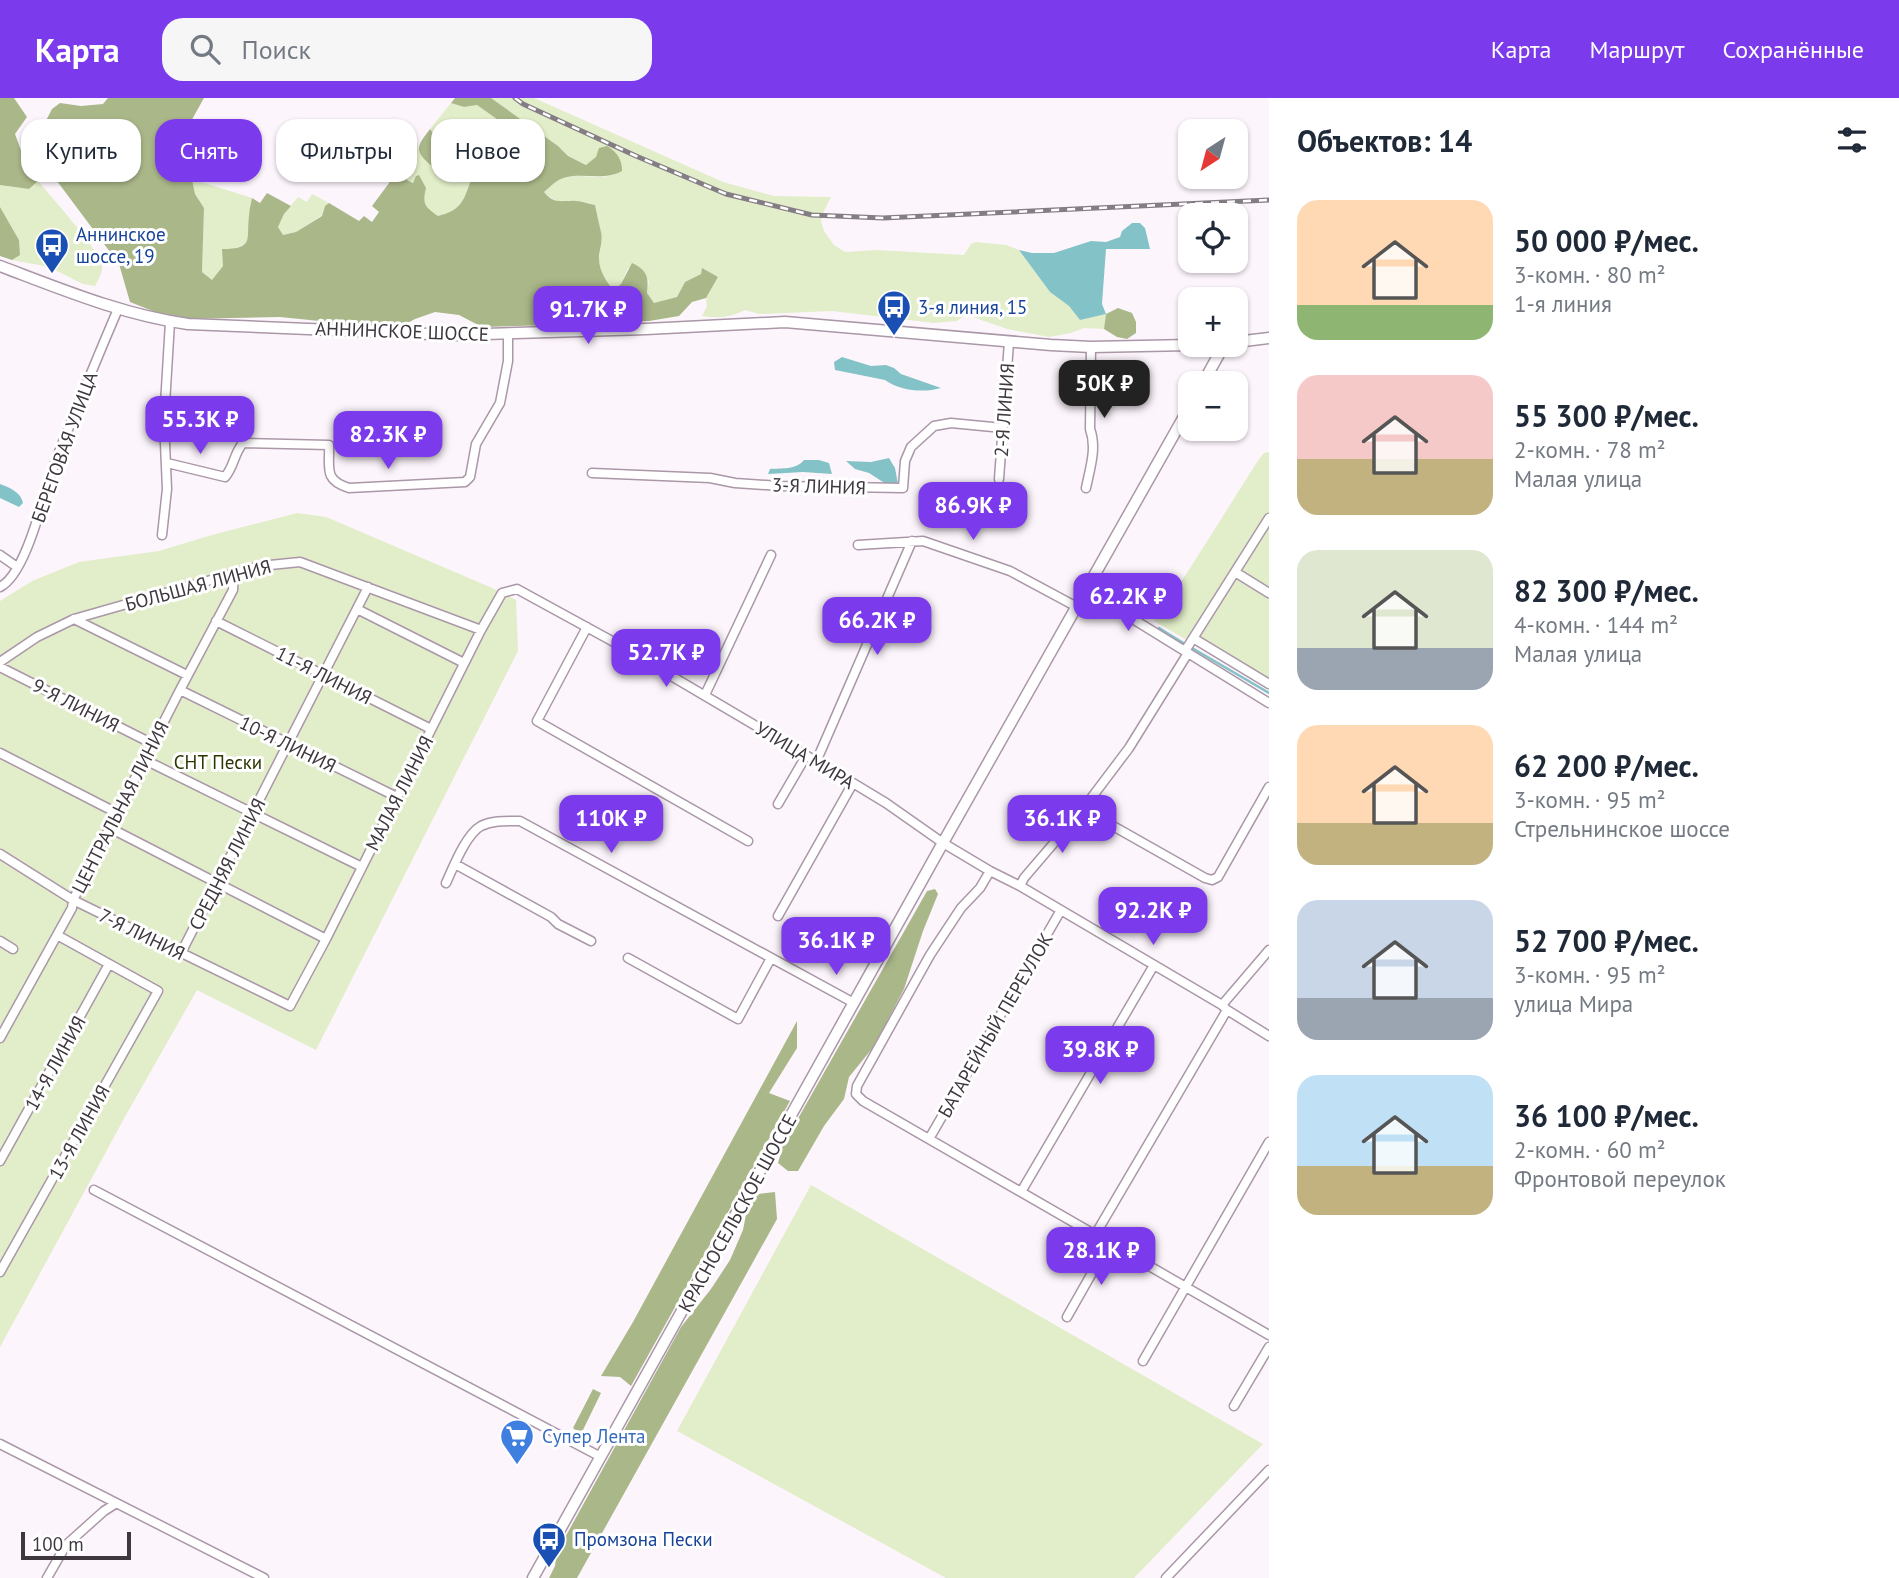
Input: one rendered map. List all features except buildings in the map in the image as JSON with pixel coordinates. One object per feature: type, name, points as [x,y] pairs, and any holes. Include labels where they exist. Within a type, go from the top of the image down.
[{"type":"main road","name":"АННИНСКОЕ ШОССЕ","points":[[0,266],[118,309],[157,320],[187,324],[453,335],[785,322],[1091,347],[1178,345]]},
{"type":"main road","points":[[1248,341],[1269,338]]},
{"type":"main road","name":"КРАСНОСЕЛЬСКОЕ ШОССЕ","points":[[533,1578],[1178,427]]},
{"type":"street","name":"БЕРЕГОВАЯ УЛИЦА","points":[[0,587],[7,583],[30,539],[55,461],[118,309]]},
{"type":"street","points":[[162,535],[167,489],[164,422],[170,322]]},
{"type":"street","points":[[167,463],[225,477],[243,443],[329,445],[330,477],[335,484],[349,488],[465,482],[470,477],[476,443],[500,403],[508,361],[508,334]]},
{"type":"street","name":"2-Я ЛИНИЯ","points":[[999,479],[1009,342]]},
{"type":"street","points":[[1086,488],[1094,439],[1090,429],[1091,347]]},
{"type":"street","name":"3-Я ЛИНИЯ","points":[[592,473],[710,478],[735,483],[780,486],[902,488],[905,461],[911,447],[934,426],[951,424],[1003,428]]},
{"type":"street","points":[[1020,886],[1129,748],[1269,518]]},
{"type":"street","points":[[816,762],[912,541]]},
{"type":"street","points":[[858,545],[923,541],[1010,571],[1077,607]]},
{"type":"street","points":[[0,555],[17,566]]},
{"type":"street","points":[[705,695],[771,555]]},
{"type":"street","name":"БОЛЬШАЯ ЛИНИЯ","points":[[0,665],[37,637],[74,618],[260,566],[300,562],[481,629]]},
{"type":"street","points":[[1235,572],[1269,593]]},
{"type":"street","name":"ЦЕНТРАЛЬНАЯ ЛИНИЯ","points":[[0,1038],[72,908],[73,900],[117,813],[233,590],[233,573]]},
{"type":"street","name":"СРЕДНЯЯ ЛИНИЯ","points":[[181,953],[369,587]]},
{"type":"street","name":"УЛИЦА МИРА","points":[[517,589],[705,695],[886,803],[942,846],[1020,886],[1269,1036]]},
{"type":"street","name":"МАЛАЯ ЛИНИЯ","points":[[290,1006],[481,629],[502,593],[517,589]]},
{"type":"street","points":[[1086,590],[1269,703]]},
{"type":"street","points":[[357,609],[464,663]]},
{"type":"street","points":[[74,618],[187,675]]},
{"type":"street","name":"11-Я ЛИНИЯ","points":[[216,621],[431,729]]},
{"type":"street","points":[[587,627],[537,721],[748,841]]},
{"type":"street","points":[[1194,638],[1269,684]]},
{"type":"street","name":"9-Я ЛИНИЯ","points":[[0,665],[153,744]]},
{"type":"street","name":"10-Я ЛИНИЯ","points":[[180,690],[397,797]]},
{"type":"street","points":[[0,753],[117,813]]},
{"type":"street","points":[[778,804],[806,756]]},
{"type":"street","points":[[145,760],[362,867]]},
{"type":"street","points":[[778,916],[853,783]]},
{"type":"street","points":[[1083,809],[1159,854],[1212,880],[1218,877],[1269,788]]},
{"type":"street","points":[[446,883],[470,836],[480,826],[502,821],[520,821],[854,1003]]},
{"type":"street","points":[[110,828],[326,939]]},
{"type":"street","name":"7-Я ЛИНИЯ","points":[[0,854],[73,900],[290,1006]]},
{"type":"street","points":[[455,864],[591,942]]},
{"type":"street","points":[[990,871],[930,955],[857,1086],[856,1094],[863,1101],[1269,1335]]},
{"type":"street","name":"БАТАРЕЙНЫЙ ПЕРЕУЛОК","points":[[929,1139],[1061,911]]},
{"type":"street","points":[[57,935],[109,964]]},
{"type":"street","points":[[0,941],[13,949]]},
{"type":"street","points":[[1095,1236],[1224,1007],[1269,950]]},
{"type":"street","points":[[628,958],[738,1019],[771,958]]},
{"type":"street","name":"13-Я ЛИНИЯ","points":[[0,1272],[158,991],[109,964]]},
{"type":"street","name":"14-Я ЛИНИЯ","points":[[0,1161],[109,964]]},
{"type":"street","points":[[1021,1192],[1154,965]]},
{"type":"street","points":[[1143,1361],[1269,1142]]},
{"type":"street","points":[[94,1190],[601,1457]]},
{"type":"street","points":[[1067,1317],[1109,1243]]},
{"type":"street","points":[[1234,1406],[1269,1347]]},
{"type":"street","points":[[0,1444],[264,1578]]},
{"type":"street","points":[[1166,1578],[1269,1470]]},
{"type":"street","points":[[47,1578],[66,1545],[104,1511],[116,1504]]},
{"type":"green space","points":[[0,98],[14,98],[27,117],[21,119],[21,126],[15,134],[21,150],[21,182],[37,182],[29,189],[0,185]]},
{"type":"green space","points":[[108,98],[204,98],[192,119],[155,119],[155,182],[193,182],[195,194],[204,208],[202,272],[212,280],[223,266],[222,249],[240,247],[247,241],[252,198],[260,203],[267,193],[291,206],[278,227],[283,235],[296,232],[322,216],[329,203],[359,221],[364,216],[372,222],[379,212],[372,206],[390,182],[413,183],[417,182],[419,175],[426,188],[426,205],[438,216],[458,207],[470,182],[545,182],[545,137],[568,156],[586,165],[596,157],[599,148],[607,146],[620,159],[622,171],[608,176],[567,177],[557,181],[544,192],[556,201],[577,201],[595,205],[602,235],[600,265],[613,290],[621,284],[632,263],[646,275],[647,293],[654,303],[677,297],[685,282],[701,274],[702,268],[718,277],[706,298],[692,302],[679,316],[649,321],[482,327],[459,315],[435,312],[389,328],[280,317],[185,319],[165,316],[130,302],[119,264],[58,182],[141,182],[141,119],[47,119],[52,109],[60,103],[81,106],[103,104]]},
{"type":"green space","points":[[455,98],[491,98],[520,119],[497,119],[477,105],[464,107],[451,103]]},
{"type":"green space","points":[[491,98],[534,98],[723,182],[774,196],[831,197],[821,221],[824,231],[834,245],[845,252],[877,250],[964,255],[971,244],[976,242],[1006,245],[1019,250],[1050,292],[1069,306],[1080,320],[1106,314],[1104,329],[1084,328],[1049,337],[1007,329],[970,316],[964,316],[957,321],[934,323],[832,311],[759,314],[745,310],[724,317],[708,317],[702,316],[707,306],[706,298],[718,277],[702,269],[701,274],[685,282],[677,297],[654,303],[647,293],[649,281],[628,268],[621,284],[613,291],[600,265],[602,236],[595,205],[561,202],[544,192],[563,178],[601,177],[621,171],[597,157],[587,165],[568,156],[545,137],[545,119],[520,119]]},
{"type":"green space","points":[[451,103],[464,107],[477,105],[497,119],[438,119]]},
{"type":"green space","points":[[431,130],[431,165],[419,149]]},
{"type":"green space","points":[[417,145],[431,152],[431,182],[470,182],[458,207],[446,214],[438,216],[427,209],[424,199],[412,182],[417,182]]},
{"type":"green space","points":[[39,182],[93,249],[102,265],[95,286],[83,284],[49,267],[12,260],[20,255],[19,240],[0,207],[0,185],[29,189]]},
{"type":"green space","points":[[193,182],[201,182],[252,198],[249,215],[250,237],[244,245],[232,249],[212,280],[202,272],[204,208],[195,194]]},
{"type":"green space","points":[[312,194],[329,203],[322,215],[296,232],[283,235],[278,227],[284,214],[298,197],[307,202]]},
{"type":"green space","points":[[0,207],[19,240],[20,255],[12,260],[0,256]]},
{"type":"green space","points":[[1118,308],[1132,313],[1136,322],[1136,333],[1127,339],[1117,337],[1104,329],[1106,314]]},
{"type":"green space","points":[[1269,452],[1269,688],[1154,621],[1259,459]]},
{"type":"green space","name":"СНТ Пески","points":[[297,513],[326,517],[516,600],[518,651],[316,1050],[197,990],[0,1347],[0,601],[32,581],[79,562],[159,551]]},
{"type":"green space","points":[[935,889],[938,894],[904,989],[875,1045],[849,1077],[844,1099],[824,1126],[798,1171],[788,1171],[778,1163],[783,1145],[927,891]]},
{"type":"green space","points":[[797,1021],[797,1048],[769,1093],[790,1101],[631,1386],[620,1377],[601,1376],[633,1322]]},
{"type":"green space","points":[[811,1185],[1263,1444],[1134,1578],[946,1578],[677,1431]]},
{"type":"green space","points":[[775,1192],[777,1219],[577,1578],[549,1578],[555,1566],[557,1552],[681,1327],[730,1260],[743,1230],[748,1204],[758,1194]]},
{"type":"green space","points":[[593,1389],[601,1393],[581,1434],[573,1428]]},
{"type":"water","points":[[1132,223],[1140,223],[1145,228],[1150,249],[1106,249],[1102,304],[1106,314],[1080,320],[1069,306],[1050,292],[1019,250],[1054,253],[1091,241],[1106,242],[1120,237],[1122,231]]},
{"type":"water","points":[[842,357],[871,366],[886,365],[901,374],[941,388],[912,390],[885,380],[835,370],[834,362]]},
{"type":"water","points":[[889,458],[895,468],[898,484],[886,484],[869,473],[855,469],[846,461],[871,462]]},
{"type":"water","points":[[804,460],[829,463],[832,474],[768,474],[770,469],[793,467]]},
{"type":"water","points":[[0,484],[20,496],[23,503],[19,507],[0,498]]},
{"type":"waterway","points":[[1159,628],[1185,644]]},
{"type":"waterway","points":[[1192,648],[1269,693]]},
{"type":"railway","points":[[515,98],[636,156],[726,194],[812,215],[883,218],[1269,200]]},
{"type":"place","name":"Аннинское шоссе, 19","points":[[52,275]]},
{"type":"place","name":"3-я линия, 15","points":[[894,337]]},
{"type":"place","name":"Супер Лента","points":[[517,1466]]},
{"type":"place","name":"Промзона Пески","points":[[549,1569]]}]
